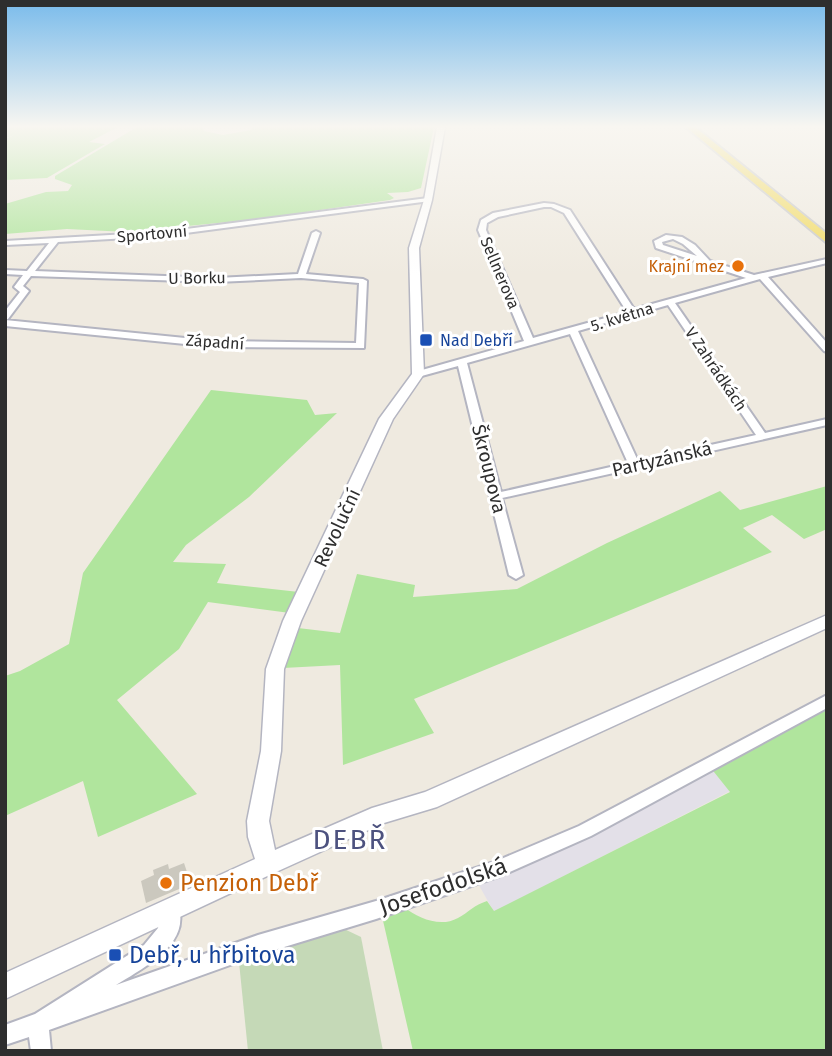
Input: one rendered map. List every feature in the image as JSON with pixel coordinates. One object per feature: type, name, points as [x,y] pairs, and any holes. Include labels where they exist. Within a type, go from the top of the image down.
[{"type":"main road","points":[[418,374],[414,247],[432,176]]},
{"type":"main road","points":[[750,176],[827,240]]},
{"type":"main road","name":"Revoluční","points":[[268,864],[259,837],[258,821],[271,751],[275,669],[292,621],[386,419],[418,374]]},
{"type":"main road","points":[[5,986],[268,864],[380,815],[429,800],[827,621]]},
{"type":"street","name":"Sportovní","points":[[5,243],[163,234],[297,219],[428,200]]},
{"type":"street","points":[[544,205],[552,205],[567,212],[633,314]]},
{"type":"street","name":"Sellnerova","points":[[530,343],[482,225],[496,215],[544,205]]},
{"type":"street","name":"Sportovní","points":[[48,250],[170,241],[300,226],[297,219]]},
{"type":"street","points":[[301,276],[316,233]]},
{"type":"street","points":[[708,263],[685,240],[675,237],[658,241],[659,246],[708,263],[758,277],[827,349]]},
{"type":"street","points":[[5,290],[18,287],[54,242]]},
{"type":"street","name":"5. května","points":[[418,374],[758,277],[827,261]]},
{"type":"street","name":"U Borku","points":[[5,272],[216,280],[301,276],[363,281]]},
{"type":"street","name":"Západní","points":[[5,323],[215,344],[361,346],[363,281]]},
{"type":"street","points":[[5,317],[25,291],[18,287]]},
{"type":"street","name":"V Zahrádkách","points":[[670,302],[762,436]]},
{"type":"street","points":[[573,331],[635,466]]},
{"type":"street","name":"Škroupova","points":[[462,363],[516,575]]},
{"type":"street","name":"Partyzánská","points":[[497,496],[827,422]]},
{"type":"street","name":"Josefodolská","points":[[5,1035],[258,945],[376,910],[497,869],[585,831],[827,701]]},
{"type":"street","name":"Josefodolská","points":[[38,1024],[151,952],[165,939],[170,926],[170,909]]},
{"type":"street","points":[[38,1024],[41,1051]]},
{"type":"shaded area","points":[[710,767],[730,791],[494,912],[476,880]]},
{"type":"green space","points":[[5,176],[50,176],[47,178],[5,180]]},
{"type":"green space","points":[[55,176],[423,176],[421,188],[387,193],[394,198],[390,200],[258,219],[127,232],[67,229],[5,234],[5,204],[46,192],[68,191],[72,185],[55,179]]},
{"type":"green space","points":[[211,390],[307,400],[315,415],[337,413],[249,497],[186,545],[173,562],[226,564],[217,583],[299,592],[290,613],[208,602],[179,649],[117,700],[197,794],[98,837],[83,781],[5,816],[5,676],[20,671],[69,644],[83,573]]},
{"type":"green space","points":[[827,486],[827,529],[804,539],[772,515],[743,528],[772,552],[414,699],[434,733],[343,765],[340,665],[283,668],[298,628],[340,633],[357,574],[415,585],[413,597],[517,589],[607,543],[720,491],[740,510]]},
{"type":"green space","points":[[827,705],[827,1051],[413,1051],[381,912],[404,907],[422,918],[444,922],[458,918],[487,901],[494,911],[730,792],[710,767]]},
{"type":"green space","points":[[340,927],[361,937],[383,1051],[248,1051],[239,962]]},
{"type":"building","name":"Penzion Debř","points":[[184,863],[191,884],[146,903],[141,881],[154,875],[153,870],[168,864],[169,869]]},
{"type":"place","name":"Krajní mez","points":[[738,266]]},
{"type":"place","name":"Nad Debří","points":[[426,340]]},
{"type":"place","name":"Penzion Debř","points":[[166,883]]},
{"type":"place","name":"Debř, u hřbitova","points":[[115,955]]},
{"type":"district","name":"DEBŘ","points":[[350,839]]}]
